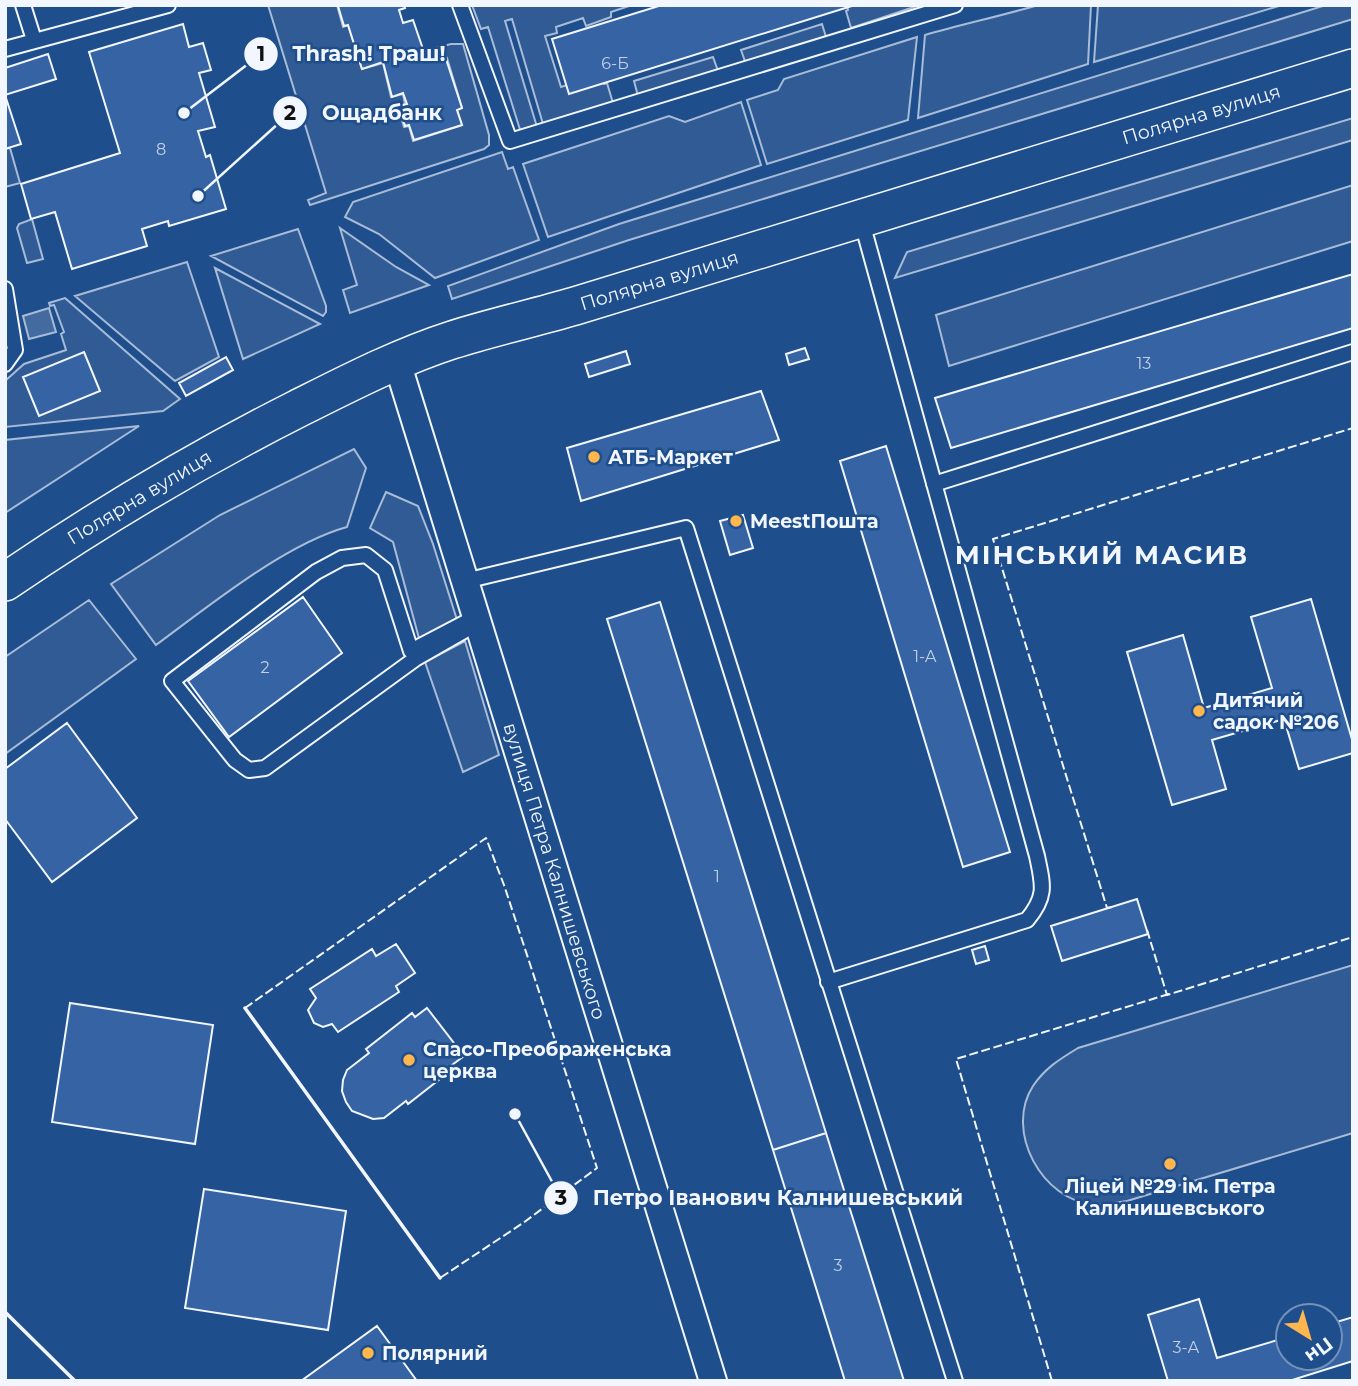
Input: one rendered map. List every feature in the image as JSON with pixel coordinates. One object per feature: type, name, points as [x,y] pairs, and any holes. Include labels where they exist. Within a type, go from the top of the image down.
[{"type":"main road","name":"Полярна вулиця","points":[[5,582],[61,544],[199,460],[328,394],[451,341],[575,306],[1353,68]]},
{"type":"street","name":"вулиця Петра Калнишевського","points":[[397,362],[713,1381]]},
{"type":"lane","points":[[23,5],[34,40]]},
{"type":"lane","points":[[5,49],[168,5]]},
{"type":"lane","points":[[460,5],[510,141],[956,5]]},
{"type":"lane","points":[[828,982],[1027,920],[1040,905],[1043,887],[1037,856],[860,218]]},
{"type":"lane","points":[[5,289],[15,350],[5,364]]},
{"type":"lane","points":[[934,484],[1353,352]]},
{"type":"lane","points":[[465,581],[686,528],[955,1381]]},
{"type":"lane","points":[[366,555],[385,570],[411,651],[477,620],[415,659],[265,768],[249,770],[235,760],[172,681],[316,572],[342,558],[366,555]]},
{"type":"shaded area","points":[[268,5],[337,5],[343,27],[348,25],[362,69],[383,63],[391,97],[403,94],[405,104],[398,107],[404,127],[409,126],[413,141],[462,125],[457,110],[462,108],[447,58],[439,60],[436,48],[463,44],[489,135],[489,145],[484,149],[310,205],[308,200],[326,193]]},
{"type":"shaded area","points":[[472,5],[632,5],[611,12],[611,17],[586,26],[583,18],[556,27],[557,33],[545,36],[561,87],[602,80],[604,84],[607,83],[613,103],[543,124],[512,19],[505,21],[537,127],[522,136],[488,27],[481,29]]},
{"type":"shaded area","points":[[847,5],[920,5],[851,28]]},
{"type":"shaded area","points":[[1038,5],[1091,5],[1088,64],[918,118],[925,35]]},
{"type":"shaded area","points":[[1098,5],[1282,5],[1094,62]]},
{"type":"shaded area","points":[[1326,5],[1353,5],[1353,19],[629,240],[452,299],[448,286],[619,224]]},
{"type":"shaded area","points":[[822,24],[826,37],[824,44],[747,67],[741,50]]},
{"type":"shaded area","points":[[917,37],[908,120],[767,164],[747,100],[778,90],[784,79]]},
{"type":"shaded area","points":[[713,57],[718,71],[639,100],[634,81]]},
{"type":"shaded area","points":[[741,102],[761,165],[548,237],[523,164],[669,116],[685,122]]},
{"type":"shaded area","points":[[1353,118],[1353,140],[895,278],[907,252]]},
{"type":"shaded area","points":[[10,148],[20,183],[5,187],[5,149]]},
{"type":"shaded area","points":[[502,152],[508,169],[513,167],[539,240],[435,278],[379,234],[345,217],[353,202]]},
{"type":"shaded area","points":[[1353,185],[1353,241],[949,366],[936,315]]},
{"type":"shaded area","points":[[32,219],[43,259],[27,263],[17,228],[19,224]]},
{"type":"shaded area","points":[[340,228],[396,267],[429,285],[350,313],[343,290],[357,285]]},
{"type":"shaded area","points":[[298,229],[326,306],[323,316],[211,256]]},
{"type":"shaded area","points":[[187,262],[219,357],[175,381],[75,296]]},
{"type":"shaded area","points":[[215,268],[320,324],[243,359]]},
{"type":"shaded area","points":[[65,298],[180,399],[163,411],[5,427],[5,381],[24,364],[66,350],[61,334],[64,332],[54,305],[50,306],[49,303]]},
{"type":"shaded area","points":[[49,308],[56,332],[29,339],[23,316]]},
{"type":"shaded area","points":[[139,426],[5,513],[5,440]]},
{"type":"shaded area","points":[[354,449],[366,468],[347,527],[323,535],[273,562],[156,645],[111,584],[220,515]]},
{"type":"shaded area","points":[[386,492],[418,506],[458,623],[420,642],[393,542],[370,528]]},
{"type":"shaded area","points":[[89,600],[136,659],[5,754],[5,657]]},
{"type":"shaded area","points":[[465,641],[499,755],[463,772],[425,662]]},
{"type":"shaded area","points":[[1353,965],[1353,1133],[1127,1201],[1099,1205],[1076,1201],[1059,1191],[1044,1177],[1033,1161],[1023,1123],[1025,1104],[1033,1086],[1043,1074],[1078,1048]]},
{"type":"building","points":[[404,5],[405,8],[399,10],[403,23],[413,20],[424,52],[435,48],[439,61],[446,59],[462,108],[457,110],[462,125],[414,140],[409,125],[405,126],[399,106],[407,104],[403,93],[392,97],[383,62],[362,69],[348,25],[344,26],[338,6]]},
{"type":"building","points":[[662,5],[855,5],[569,94],[552,39]]},
{"type":"building","points":[[183,24],[189,47],[203,43],[211,70],[199,73],[215,127],[198,131],[206,157],[210,155],[226,209],[169,226],[168,221],[142,229],[147,246],[72,269],[55,212],[31,219],[21,184],[120,153],[89,52]]},
{"type":"building","points":[[48,54],[56,79],[5,95],[5,68]]},
{"type":"building","points":[[5,95],[21,144],[5,149]]},
{"type":"building","points":[[1353,274],[1353,328],[951,448],[935,398]]},
{"type":"building","points":[[805,348],[809,359],[789,365],[786,354]]},
{"type":"building","points":[[626,351],[630,364],[589,377],[585,364]]},
{"type":"building","points":[[84,352],[100,391],[39,416],[23,377]]},
{"type":"building","points":[[226,357],[233,370],[186,396],[179,383]]},
{"type":"building","points":[[761,391],[779,440],[581,501],[567,448]]},
{"type":"building","points":[[886,446],[1010,852],[963,867],[840,461]]},
{"type":"building","points":[[743,515],[753,548],[730,555],[720,521]]},
{"type":"building","points":[[303,597],[342,653],[229,737],[188,681]]},
{"type":"building","points":[[1311,599],[1353,743],[1353,753],[1299,769],[1284,719],[1212,740],[1226,789],[1172,805],[1127,652],[1183,635],[1204,708],[1272,688],[1251,617]]},
{"type":"building","points":[[660,602],[826,1133],[773,1150],[607,619]]},
{"type":"building","points":[[67,723],[137,818],[52,882],[5,819],[5,769]]},
{"type":"building","points":[[1137,899],[1148,934],[1062,961],[1051,926]]},
{"type":"building","points":[[396,944],[415,973],[396,986],[399,992],[338,1032],[332,1024],[323,1027],[314,1023],[308,1010],[316,998],[310,989],[372,949],[376,956]]},
{"type":"building","points":[[985,946],[989,960],[976,964],[972,950]]},
{"type":"building","points":[[70,1003],[213,1025],[195,1144],[52,1122]]},
{"type":"building","name":"Спасо-Преображенська церква","points":[[427,1008],[464,1056],[452,1065],[454,1068],[408,1104],[406,1101],[384,1118],[373,1119],[352,1111],[342,1091],[347,1070],[369,1053],[366,1049],[412,1013],[415,1017]]},
{"type":"building","points":[[826,1133],[904,1381],[845,1381],[773,1150]]},
{"type":"building","points":[[204,1189],[346,1211],[328,1330],[185,1308]]},
{"type":"building","points":[[1199,1299],[1217,1358],[1274,1341],[1274,1372],[1318,1372],[1289,1381],[1168,1381],[1148,1315]]},
{"type":"building","points":[[1353,1317],[1353,1361],[1344,1364],[1344,1320]]},
{"type":"building","name":"Полярний","points":[[377,1326],[417,1381],[301,1381]]},
{"type":"fence","points":[[1112,907],[1107,908],[993,539],[1353,428]]},
{"type":"fence","points":[[245,1008],[486,838],[597,1168],[523,1223],[440,1278]]},
{"type":"fence","points":[[1147,930],[1167,995],[1353,937]]},
{"type":"fence","points":[[1052,1381],[956,1059],[1169,994]]},
{"type":"wall","points":[[245,1008],[440,1278]]},
{"type":"wall","points":[[5,1312],[75,1381]]},
{"type":"place","name":"Thrash! Траш!","points":[[184,113]]},
{"type":"place","name":"Ощадбанк","points":[[198,196]]},
{"type":"place","name":"АТБ-Маркет","points":[[594,457]]},
{"type":"place","name":"MeestПошта","points":[[736,521]]},
{"type":"place","name":"Дитячий садок №206","points":[[1199,711]]},
{"type":"place","name":"Спасо-Преображенська церква","points":[[409,1060]]},
{"type":"place","name":"Петро Іванович Калнишевський","points":[[515,1114]]},
{"type":"place","name":"Ліцей №29 ім. Петра Калинишевського","points":[[1170,1164]]},
{"type":"place","name":"Полярний","points":[[368,1353]]},
{"type":"district","name":"МІНСЬКИЙ МАСИВ","points":[[1102,555]]}]
